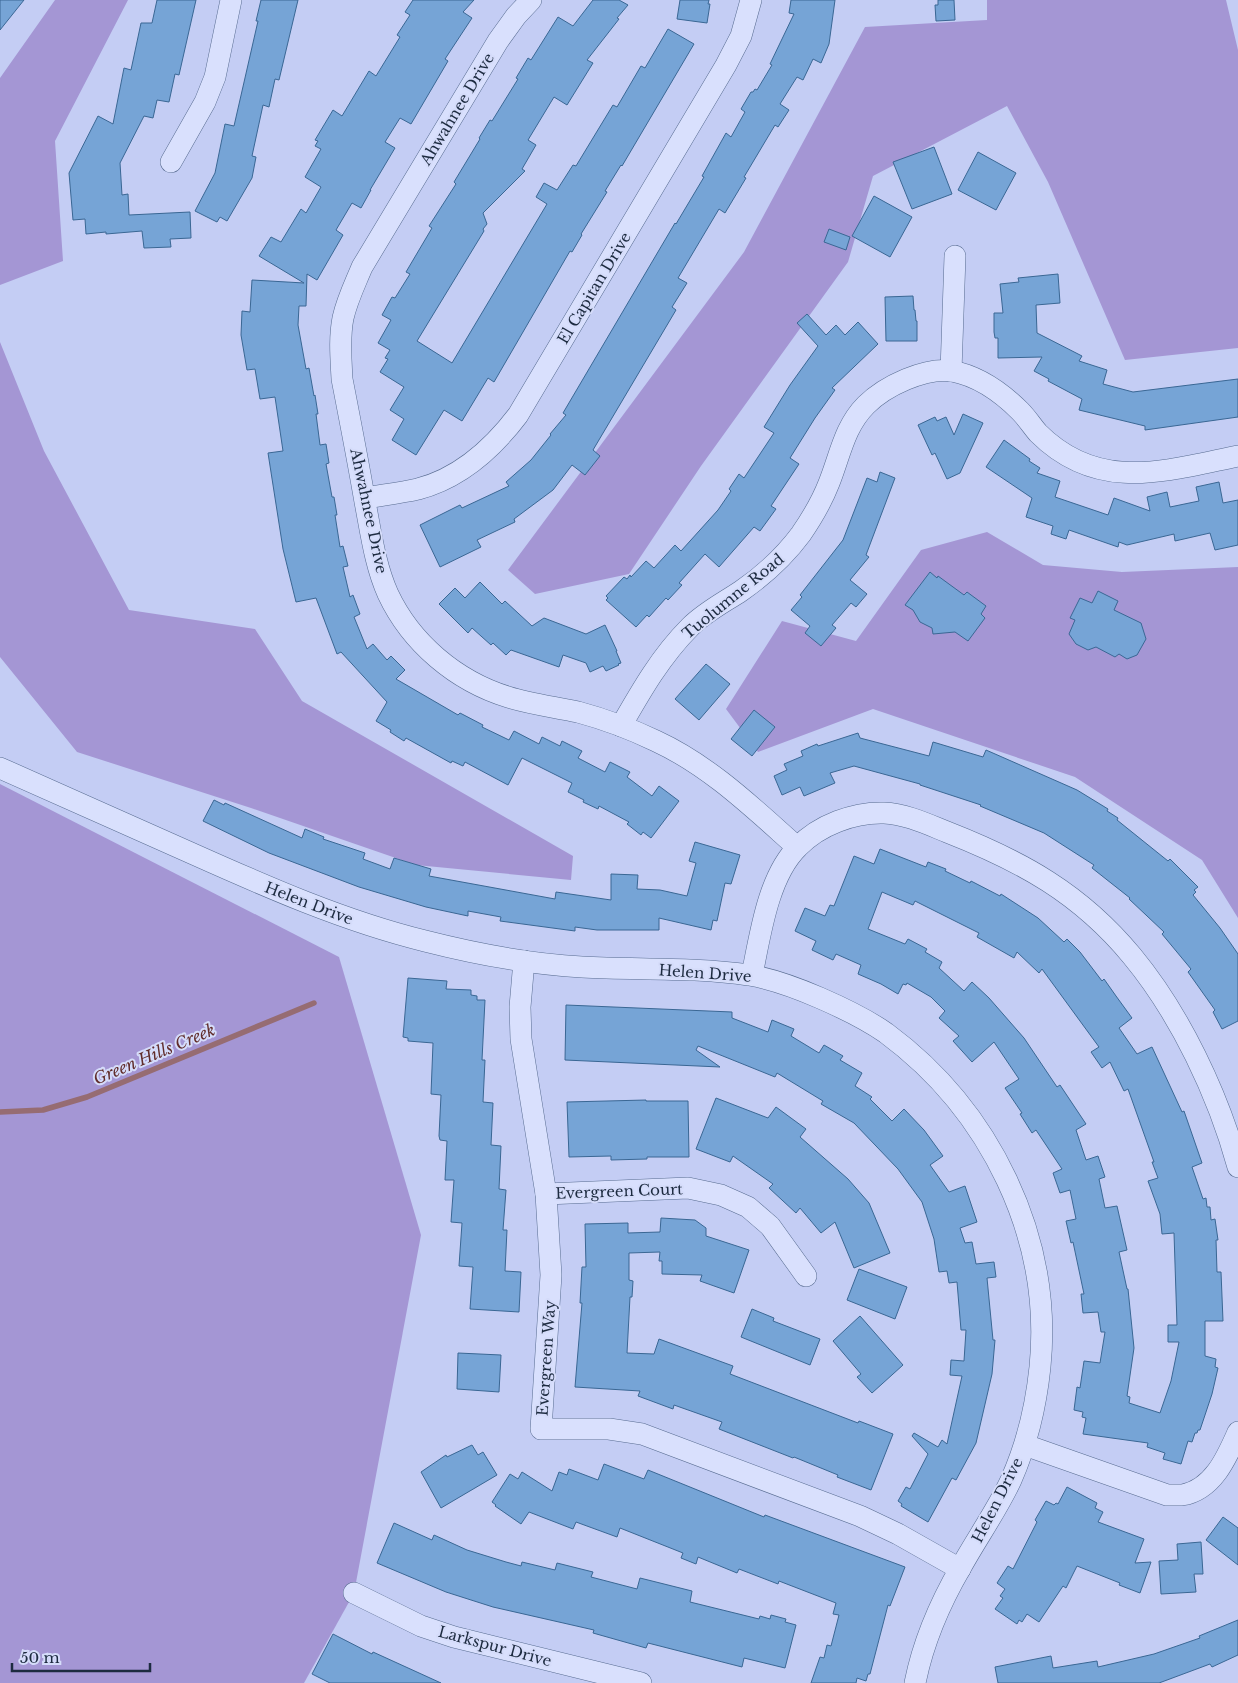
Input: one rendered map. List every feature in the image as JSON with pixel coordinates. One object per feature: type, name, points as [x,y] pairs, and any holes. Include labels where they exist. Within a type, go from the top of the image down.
[{"type":"street","points":[[171,162],[205,102],[215,77],[231,0]]},
{"type":"street","name":"Ahwahnee Drive","points":[[531,0],[516,16],[498,41],[362,267],[350,293],[343,319],[340,349],[342,380],[377,564],[388,594],[404,622],[427,649],[452,670],[479,686],[508,697],[580,713],[621,726],[657,741],[691,759],[722,782],[797,847]]},
{"type":"street","name":"El Capitan Drive","points":[[365,498],[419,489],[449,477],[479,457],[501,437],[518,414],[726,65],[741,36],[751,0]]},
{"type":"street","points":[[951,371],[955,256]]},
{"type":"street","name":"Tuolumne Road","points":[[621,726],[650,676],[691,627],[714,607],[739,592],[780,561],[800,535],[818,508],[849,427],[866,405],[890,387],[921,373],[951,371],[975,379],[999,392],[1020,410],[1038,433],[1062,453],[1090,467],[1123,473],[1155,472],[1238,456]]},
{"type":"street","name":"Helen Drive","points":[[0,768],[231,871],[333,913],[379,929],[427,942],[524,961],[605,968],[696,970],[752,975],[797,988],[842,1007],[883,1031],[921,1062],[951,1092],[979,1130],[1002,1168],[1020,1209],[1031,1247],[1038,1287],[1041,1325],[1040,1364],[1035,1404],[1025,1445],[1011,1480],[995,1511],[941,1605],[929,1636],[915,1683]]},
{"type":"street","points":[[752,975],[771,894],[782,870],[797,847],[823,828],[853,816],[885,813],[915,819],[1027,868],[1076,900],[1107,927],[1133,957],[1183,1032],[1205,1075],[1222,1117],[1238,1167]]},
{"type":"street","name":"Evergreen Way","points":[[524,961],[520,1007],[521,1039],[546,1194],[551,1275],[541,1429],[609,1429],[642,1434],[860,1516],[898,1534],[960,1569]]},
{"type":"street","name":"Evergreen Court","points":[[546,1194],[688,1188],[721,1195],[748,1207],[770,1226],[806,1276]]},
{"type":"street","points":[[1025,1445],[1166,1495],[1183,1495],[1200,1489],[1214,1477],[1230,1452],[1238,1432]]},
{"type":"street","name":"Larkspur Drive","points":[[354,1593],[421,1626],[454,1637],[617,1680],[642,1683]]},
{"type":"shaded area","points":[[55,0],[128,0],[55,141],[63,261],[0,285],[0,78]]},
{"type":"shaded area","points":[[987,0],[1226,0],[1238,50],[1238,348],[1125,360],[1048,182],[1007,106],[873,176],[848,262],[701,466],[629,574],[535,594],[508,570],[744,252],[865,27],[987,20]]},
{"type":"shaded area","points":[[0,342],[44,451],[129,610],[255,629],[302,701],[573,856],[571,880],[416,865],[251,808],[77,752],[0,657]]},
{"type":"shaded area","points":[[987,532],[1043,565],[1122,572],[1238,567],[1238,918],[1202,860],[1075,777],[873,709],[758,752],[726,709],[782,621],[856,641],[921,550]]},
{"type":"shaded area","points":[[0,784],[339,957],[421,1235],[354,1593],[304,1683],[0,1683]]},
{"type":"building","points":[[0,0],[24,0],[0,30]]},
{"type":"building","points":[[157,0],[196,0],[179,75],[175,74],[169,102],[157,100],[153,118],[144,116],[120,163],[122,195],[128,194],[129,215],[190,212],[191,238],[170,239],[171,247],[144,248],[142,231],[86,234],[85,219],[73,220],[69,173],[98,116],[113,124],[124,68],[131,70],[141,23],[152,23]]},
{"type":"building","points":[[261,0],[298,0],[279,80],[275,79],[269,107],[263,105],[252,156],[256,157],[252,178],[227,221],[220,217],[217,222],[195,211],[215,173],[225,124],[234,126]]},
{"type":"building","points":[[413,0],[474,0],[463,12],[472,18],[445,59],[448,61],[411,124],[400,118],[385,142],[395,148],[361,208],[352,203],[336,230],[343,235],[317,280],[307,274],[306,306],[299,306],[298,325],[306,369],[309,368],[315,395],[320,445],[326,444],[329,463],[326,464],[332,497],[334,497],[340,547],[343,546],[348,566],[343,567],[350,597],[353,595],[360,614],[354,617],[367,649],[373,644],[387,660],[391,656],[405,670],[396,679],[458,715],[460,713],[483,725],[482,727],[509,740],[514,731],[539,744],[542,737],[560,746],[562,741],[582,751],[578,758],[605,772],[610,762],[630,772],[627,777],[652,796],[659,786],[679,801],[651,838],[643,832],[641,835],[627,824],[629,822],[599,806],[598,809],[583,802],[584,800],[568,792],[572,783],[522,758],[508,785],[465,762],[463,766],[452,761],[451,763],[406,738],[404,741],[390,732],[391,730],[376,721],[387,702],[341,652],[337,654],[316,598],[296,602],[283,549],[268,453],[283,451],[275,397],[260,399],[255,369],[247,370],[241,335],[242,311],[250,312],[252,280],[304,283],[259,256],[271,237],[281,242],[301,209],[306,213],[321,187],[305,177],[321,149],[315,146],[318,141],[315,140],[333,110],[342,116],[369,71],[376,76],[400,37],[397,35],[410,15],[405,12]]},
{"type":"building","points":[[593,0],[619,0],[628,5],[587,60],[593,63],[567,105],[554,97],[528,140],[536,145],[522,169],[525,171],[483,213],[487,224],[483,229],[484,231],[417,341],[452,363],[547,204],[536,197],[544,183],[557,190],[573,165],[576,166],[613,105],[617,107],[641,66],[645,68],[668,29],[694,44],[622,166],[605,191],[607,192],[572,252],[570,251],[494,382],[488,378],[462,421],[444,410],[416,455],[392,440],[404,419],[390,410],[404,387],[380,372],[388,359],[385,358],[390,350],[378,343],[391,320],[382,315],[392,297],[395,298],[410,274],[406,272],[432,228],[429,226],[456,184],[454,182],[479,138],[518,79],[516,78],[528,58],[531,60],[558,17],[573,26]]},
{"type":"building","points":[[680,0],[709,0],[707,23],[677,19]]},
{"type":"building","points":[[791,0],[835,0],[829,44],[821,63],[813,59],[803,80],[797,77],[780,104],[789,110],[778,127],[775,125],[725,213],[719,209],[678,278],[687,283],[672,307],[676,310],[593,450],[600,456],[585,475],[572,465],[553,490],[514,519],[515,522],[477,540],[481,547],[440,567],[420,525],[460,505],[462,508],[509,486],[506,482],[531,460],[566,415],[563,413],[704,177],[702,176],[726,133],[731,137],[745,112],[741,109],[751,92],[755,89],[757,90],[772,65],[770,64],[794,14],[789,13]]},
{"type":"building","points":[[938,0],[954,0],[955,20],[936,21],[935,5],[938,5]]},
{"type":"building","points":[[934,147],[952,194],[912,209],[893,162]]},
{"type":"building","points":[[978,152],[1016,173],[996,210],[958,190]]},
{"type":"building","points":[[874,196],[912,217],[890,257],[852,236]]},
{"type":"building","points":[[829,229],[850,237],[846,250],[824,242]]},
{"type":"building","points":[[1058,274],[1060,303],[1036,305],[1037,333],[1082,356],[1079,361],[1107,370],[1103,384],[1133,392],[1238,379],[1238,417],[1145,430],[1145,426],[1079,410],[1082,399],[1048,381],[1049,379],[1034,371],[1042,357],[998,358],[998,338],[995,338],[994,332],[994,313],[1003,313],[1000,284],[1019,282],[1018,278]]},
{"type":"building","points":[[913,296],[917,321],[917,341],[886,341],[885,297]]},
{"type":"building","points":[[807,314],[826,335],[836,325],[845,335],[858,322],[878,344],[832,388],[835,390],[790,458],[799,464],[771,506],[776,509],[760,531],[754,527],[719,567],[705,554],[679,583],[682,585],[668,600],[666,598],[649,617],[647,615],[636,627],[606,600],[608,598],[606,596],[624,577],[627,579],[630,575],[631,577],[646,561],[654,568],[675,545],[681,551],[718,510],[731,491],[729,489],[739,474],[744,478],[774,433],[764,427],[790,385],[818,346],[797,323]]},
{"type":"building","points":[[963,414],[983,423],[960,473],[947,479],[935,453],[932,455],[918,425],[935,417],[937,421],[946,417],[954,435]]},
{"type":"building","points":[[1004,440],[1040,468],[1037,473],[1060,481],[1055,497],[1108,515],[1114,498],[1150,511],[1147,497],[1167,492],[1170,507],[1199,501],[1196,487],[1219,482],[1223,503],[1238,500],[1238,545],[1215,550],[1210,533],[1175,541],[1174,534],[1127,545],[1119,542],[1118,547],[1069,530],[1066,539],[1051,534],[1053,526],[1026,517],[1032,498],[986,467]]},
{"type":"building","points":[[880,472],[895,478],[866,555],[869,557],[850,580],[867,594],[856,607],[851,603],[832,625],[836,628],[821,646],[805,633],[810,626],[791,610],[802,597],[800,595],[843,540],[867,478],[877,482]]},
{"type":"building","points":[[930,572],[964,595],[967,592],[986,606],[981,614],[985,618],[968,641],[955,632],[933,634],[932,628],[920,622],[913,610],[905,605]]},
{"type":"building","points":[[480,582],[502,604],[505,601],[532,626],[544,618],[586,634],[605,625],[621,663],[606,671],[603,666],[590,672],[586,663],[563,655],[559,667],[511,650],[506,655],[472,628],[468,633],[439,604],[455,588],[465,598]]},
{"type":"building","points":[[1098,591],[1118,601],[1114,610],[1141,623],[1146,639],[1137,655],[1127,659],[1119,654],[1115,657],[1096,647],[1088,650],[1076,644],[1069,634],[1075,620],[1070,618],[1080,598],[1092,603]]},
{"type":"building","points":[[706,664],[730,684],[699,720],[675,699]]},
{"type":"building","points":[[754,710],[775,727],[752,756],[731,739]]},
{"type":"building","points":[[858,733],[860,738],[929,756],[933,742],[983,757],[986,750],[1077,790],[1108,809],[1107,811],[1118,818],[1117,820],[1168,861],[1170,859],[1198,887],[1194,890],[1196,892],[1193,895],[1238,954],[1238,1021],[1222,1029],[1213,1012],[1215,1010],[1188,972],[1191,969],[1162,934],[1164,932],[1130,898],[1092,868],[1094,865],[1044,833],[981,805],[920,784],[854,766],[830,773],[835,783],[804,796],[800,787],[782,795],[774,776],[787,770],[784,764],[803,756],[801,751],[817,744],[818,746]]},
{"type":"building","points":[[214,800],[224,805],[225,803],[302,838],[305,829],[324,837],[323,839],[365,853],[363,859],[390,869],[394,858],[431,869],[429,876],[555,899],[556,892],[611,900],[611,874],[638,875],[637,889],[660,890],[687,896],[696,863],[689,861],[695,842],[740,855],[731,884],[725,883],[717,921],[713,920],[711,930],[659,918],[659,930],[597,930],[575,927],[575,931],[500,921],[501,917],[468,911],[468,916],[426,907],[359,887],[269,853],[203,821]]},
{"type":"building","points":[[880,849],[926,867],[928,862],[946,869],[945,871],[970,883],[971,881],[1000,896],[1001,894],[1038,918],[1064,942],[1067,939],[1080,952],[1102,981],[1104,979],[1132,1018],[1119,1028],[1137,1054],[1152,1047],[1182,1112],[1184,1111],[1202,1163],[1192,1167],[1203,1199],[1206,1198],[1207,1207],[1210,1207],[1211,1220],[1215,1219],[1218,1240],[1216,1240],[1217,1272],[1221,1272],[1223,1321],[1205,1321],[1205,1356],[1216,1359],[1215,1367],[1218,1368],[1200,1430],[1195,1433],[1192,1442],[1188,1441],[1181,1464],[1163,1459],[1165,1453],[1147,1447],[1148,1443],[1083,1434],[1086,1418],[1082,1417],[1083,1412],[1074,1410],[1077,1387],[1080,1388],[1084,1361],[1100,1363],[1105,1332],[1101,1332],[1098,1312],[1083,1313],[1081,1294],[1084,1294],[1073,1242],[1071,1243],[1066,1221],[1076,1219],[1070,1190],[1060,1193],[1053,1173],[1062,1169],[1036,1130],[1032,1133],[1020,1114],[1022,1113],[1005,1088],[1019,1079],[994,1042],[972,1062],[953,1041],[959,1036],[939,1018],[945,1011],[931,997],[907,983],[906,985],[903,984],[898,994],[858,974],[861,965],[836,954],[833,960],[812,950],[816,941],[795,931],[805,908],[825,916],[830,905],[834,906],[854,856],[874,864]],"holes":[[[882,892],[913,905],[915,901],[979,933],[977,937],[1014,958],[1017,952],[1039,973],[1042,969],[1099,1047],[1091,1052],[1102,1068],[1110,1062],[1124,1091],[1128,1089],[1158,1178],[1148,1181],[1160,1214],[1162,1234],[1174,1233],[1177,1325],[1168,1325],[1168,1342],[1179,1342],[1171,1381],[1160,1413],[1129,1403],[1130,1397],[1127,1396],[1134,1348],[1128,1289],[1119,1252],[1127,1250],[1117,1206],[1105,1208],[1099,1179],[1105,1177],[1098,1156],[1086,1160],[1076,1130],[1086,1124],[1060,1085],[1057,1087],[1024,1038],[989,998],[972,982],[964,991],[939,968],[942,962],[925,952],[927,949],[908,939],[905,944],[868,929]]]},
{"type":"building","points":[[408,978],[447,981],[446,989],[471,990],[471,995],[477,996],[477,1000],[485,1000],[482,1060],[485,1060],[483,1102],[493,1103],[491,1145],[501,1146],[499,1189],[506,1190],[503,1230],[507,1230],[505,1271],[521,1272],[519,1312],[470,1309],[473,1267],[459,1266],[462,1223],[451,1222],[454,1180],[445,1180],[447,1141],[440,1140],[439,1136],[441,1095],[431,1094],[433,1043],[408,1041],[408,1038],[403,1037]]},
{"type":"building","points":[[566,1005],[732,1012],[732,1018],[768,1032],[772,1020],[794,1029],[791,1036],[819,1053],[824,1045],[843,1056],[840,1060],[862,1073],[855,1086],[872,1097],[870,1099],[892,1121],[904,1109],[924,1130],[943,1156],[930,1165],[949,1192],[965,1186],[977,1222],[960,1228],[965,1243],[972,1242],[976,1264],[994,1262],[996,1277],[987,1278],[993,1340],[995,1340],[992,1374],[976,1443],[956,1480],[952,1478],[928,1522],[901,1506],[902,1504],[898,1501],[906,1487],[910,1489],[928,1454],[912,1436],[914,1433],[938,1447],[942,1440],[947,1444],[962,1376],[950,1375],[951,1360],[964,1361],[966,1330],[961,1330],[957,1282],[949,1283],[947,1271],[939,1272],[934,1239],[922,1202],[898,1169],[854,1123],[821,1104],[823,1101],[777,1073],[775,1077],[698,1046],[696,1050],[720,1067],[565,1060]]},
{"type":"building","points":[[716,1098],[768,1118],[776,1107],[806,1129],[800,1137],[848,1179],[869,1203],[890,1253],[854,1268],[835,1222],[821,1233],[800,1208],[796,1213],[769,1188],[773,1184],[733,1156],[730,1162],[696,1149]]},
{"type":"building","points":[[688,1101],[689,1157],[647,1157],[647,1159],[611,1160],[611,1156],[569,1157],[567,1102]]},
{"type":"building","points":[[661,1218],[695,1220],[706,1228],[706,1236],[749,1250],[734,1293],[700,1281],[702,1275],[662,1274],[662,1261],[659,1261],[660,1252],[629,1253],[629,1280],[633,1281],[632,1297],[630,1297],[627,1353],[654,1354],[659,1339],[733,1366],[730,1374],[858,1423],[859,1421],[893,1434],[871,1490],[794,1457],[719,1429],[722,1422],[674,1405],[673,1409],[638,1396],[640,1391],[575,1387],[582,1303],[580,1303],[582,1267],[586,1267],[585,1224],[628,1223],[628,1233],[660,1232]]},
{"type":"building","points":[[859,1269],[907,1287],[895,1319],[847,1300]]},
{"type":"building","points":[[752,1309],[774,1318],[773,1321],[820,1339],[810,1365],[741,1337]]},
{"type":"building","points":[[860,1316],[903,1365],[872,1393],[857,1377],[861,1374],[833,1341]]},
{"type":"building","points":[[458,1353],[501,1355],[499,1392],[457,1389]]},
{"type":"building","points":[[472,1445],[478,1455],[483,1452],[497,1475],[441,1508],[421,1472],[446,1455],[447,1457]]},
{"type":"building","points":[[604,1464],[644,1479],[648,1470],[764,1517],[765,1515],[905,1567],[890,1606],[888,1605],[870,1674],[868,1674],[866,1681],[857,1678],[856,1683],[811,1683],[820,1657],[824,1658],[827,1645],[831,1646],[839,1615],[833,1614],[836,1603],[779,1581],[778,1584],[739,1569],[737,1573],[698,1557],[696,1564],[681,1558],[683,1553],[620,1528],[617,1537],[576,1522],[573,1529],[529,1512],[521,1524],[492,1502],[510,1474],[518,1479],[522,1472],[552,1491],[559,1472],[567,1475],[569,1469],[598,1480]]},
{"type":"building","points":[[1067,1487],[1097,1503],[1095,1508],[1103,1512],[1098,1522],[1144,1539],[1135,1563],[1151,1562],[1140,1593],[1077,1566],[1066,1588],[1063,1586],[1039,1622],[1027,1614],[1022,1622],[1019,1620],[1017,1624],[995,1609],[1003,1598],[1000,1596],[1005,1589],[997,1583],[1008,1566],[1013,1569],[1037,1522],[1035,1520],[1046,1501],[1054,1505],[1058,1504]]},
{"type":"building","points":[[1223,1517],[1238,1528],[1238,1565],[1206,1540]]},
{"type":"building","points":[[394,1523],[432,1540],[434,1535],[467,1550],[521,1566],[522,1562],[555,1570],[557,1563],[593,1572],[591,1577],[637,1589],[640,1578],[692,1591],[690,1602],[759,1619],[760,1616],[770,1619],[771,1615],[786,1619],[785,1622],[796,1625],[785,1668],[744,1658],[742,1667],[648,1643],[646,1648],[593,1633],[594,1630],[493,1607],[446,1592],[377,1563]]},
{"type":"building","points":[[1201,1542],[1203,1574],[1194,1574],[1196,1592],[1161,1594],[1159,1561],[1178,1560],[1177,1544]]},
{"type":"building","points":[[1238,1620],[1238,1655],[1212,1667],[1210,1664],[1159,1683],[998,1683],[995,1667],[1051,1656],[1053,1668],[1097,1661],[1098,1667],[1154,1654],[1200,1638],[1199,1636]]},
{"type":"building","points":[[333,1634],[372,1654],[373,1652],[441,1683],[330,1683],[312,1674]]},
{"type":"waterway","name":"Green Hills Creek","points":[[0,1112],[43,1110],[87,1097],[314,1003]]}]
